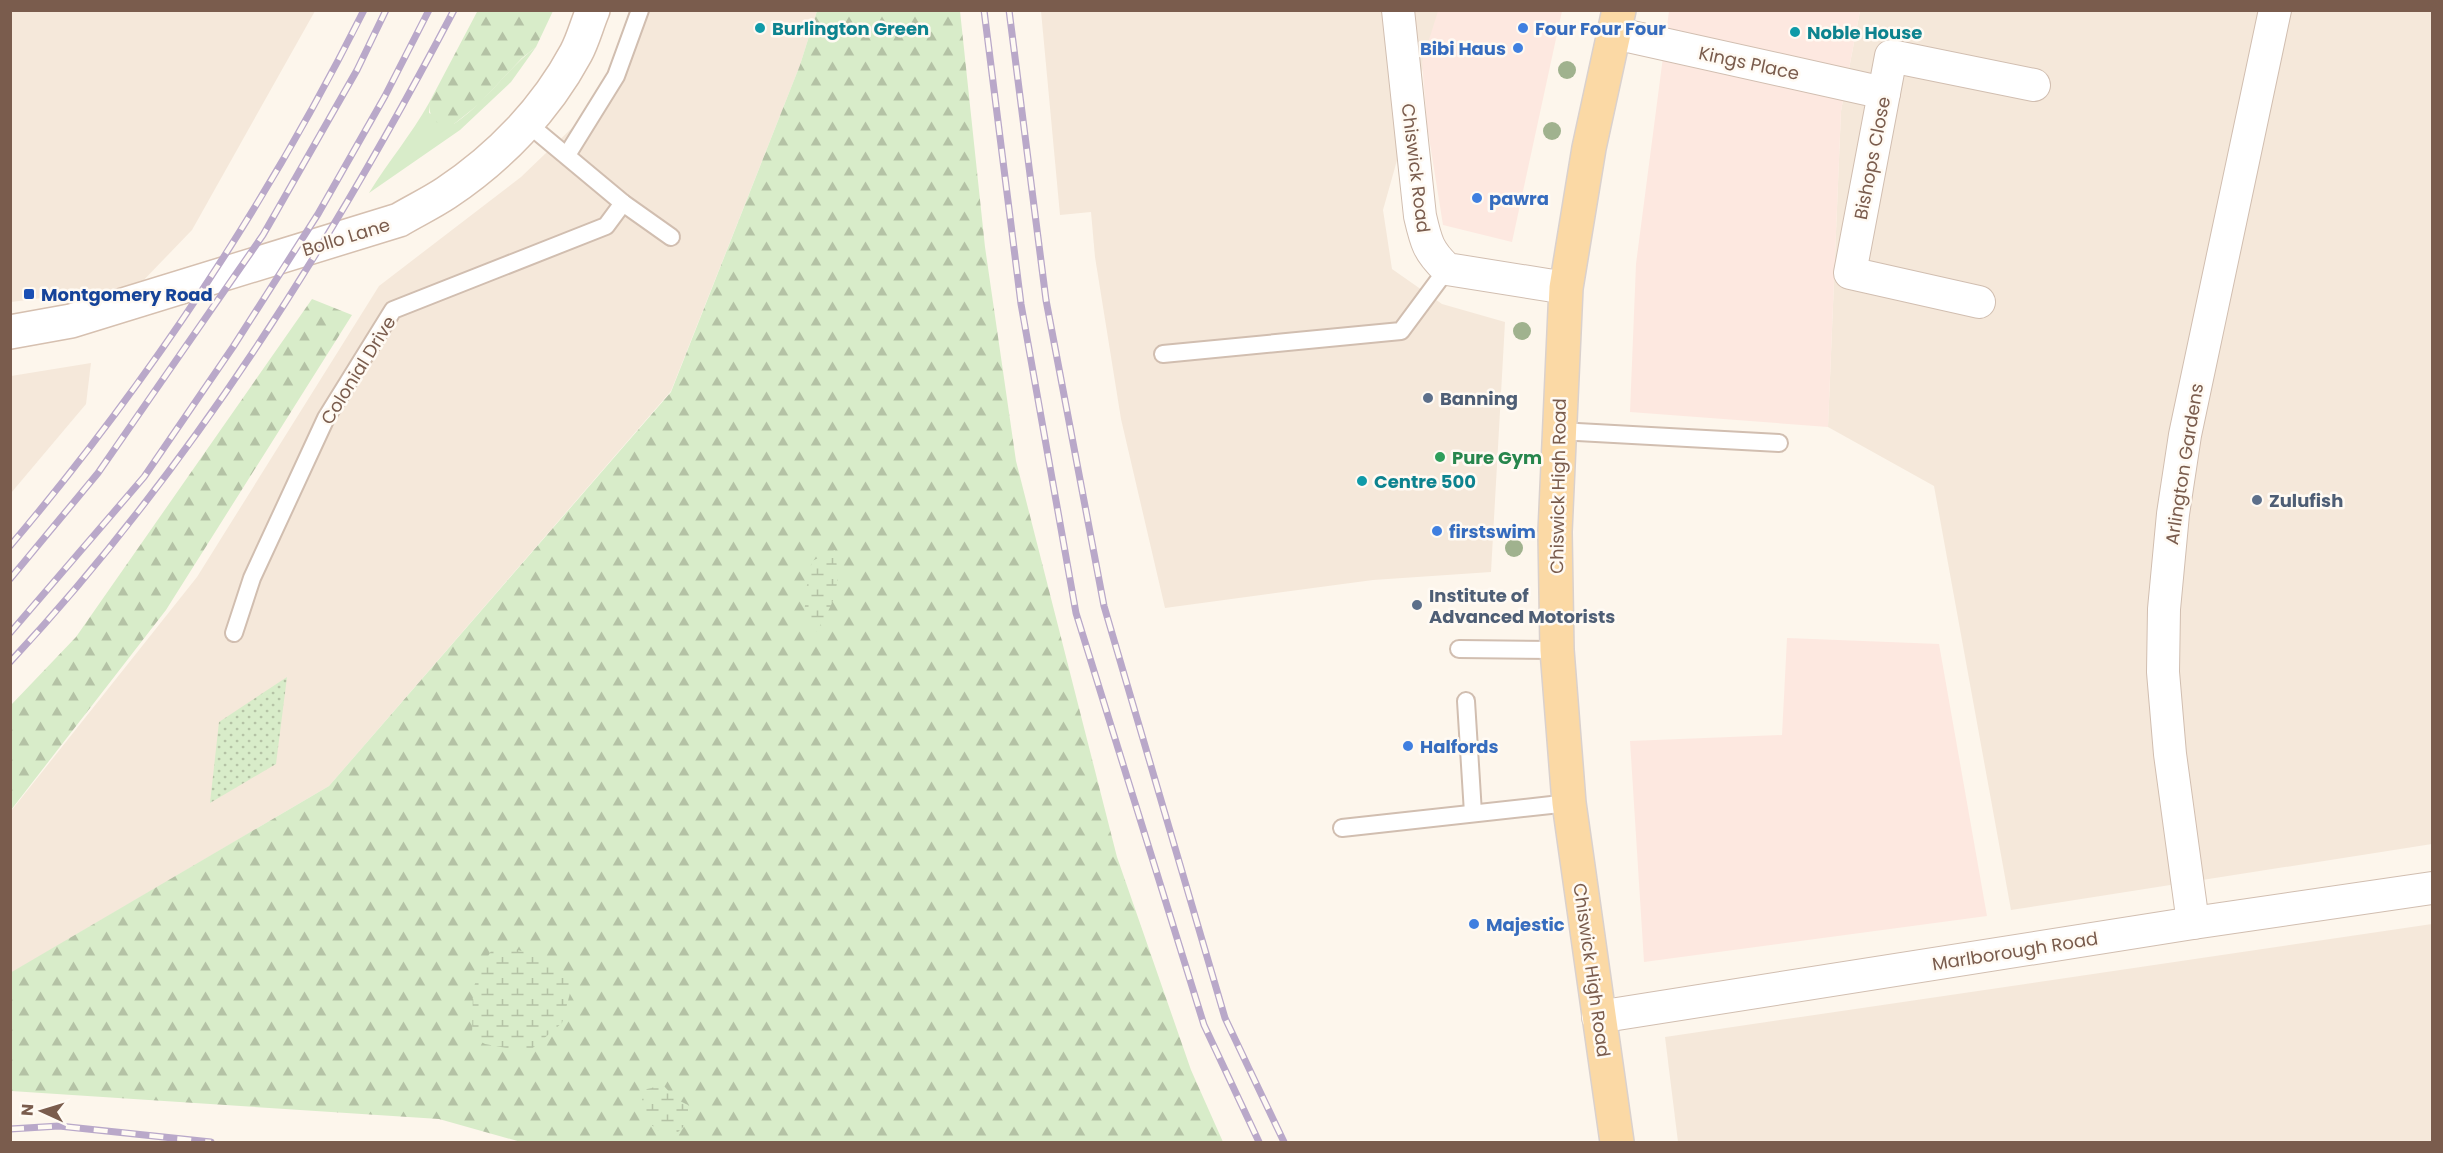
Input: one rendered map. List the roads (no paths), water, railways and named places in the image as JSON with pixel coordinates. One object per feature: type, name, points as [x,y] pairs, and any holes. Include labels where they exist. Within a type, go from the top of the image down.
[{"type":"main road","name":"Chiswick High Road","points":[[1617,22],[1589,148],[1566,288],[1555,532],[1557,650],[1569,803],[1617,1143]]},
{"type":"street","name":"Bollo Lane","points":[[10,332],[71,321],[399,220],[446,193],[488,161],[526,123],[552,92],[577,51],[593,10]]},
{"type":"street","name":"Chiswick Road","points":[[1398,10],[1420,216],[1426,245],[1432,255],[1447,269]]},
{"type":"street","name":"Arlington Gardens","points":[[2193,923],[2170,754],[2164,684],[2164,609],[2185,435],[2275,10]]},
{"type":"street","name":"Kings Place","points":[[1617,22],[1884,93]]},
{"type":"street","name":"Bishops Close","points":[[1979,302],[1850,273],[1891,56],[2034,86]]},
{"type":"street","points":[[1447,269],[1566,288]]},
{"type":"street","name":"Marlborough Road","points":[[1598,1017],[2193,923],[2433,888]]},
{"type":"lane","points":[[567,155],[616,76],[640,10]]},
{"type":"lane","points":[[526,123],[623,202],[671,237]]},
{"type":"lane","name":"Colonial Drive","points":[[234,633],[252,578],[326,418],[393,310],[606,226],[623,202]]},
{"type":"lane","points":[[1163,354],[1401,331],[1447,269]]},
{"type":"lane","points":[[1559,430],[1779,443]]},
{"type":"lane","points":[[1459,649],[1557,650]]},
{"type":"lane","points":[[1466,700],[1473,813]]},
{"type":"lane","points":[[1342,828],[1569,803]]},
{"type":"railway","points":[[10,546],[110,420],[158,355],[203,288],[288,152],[364,10]]},
{"type":"railway","points":[[10,579],[98,473],[263,235],[357,70],[386,10]]},
{"type":"railway","points":[[10,633],[144,477],[233,347],[318,214],[385,96],[429,10]]},
{"type":"railway","points":[[10,662],[76,588],[138,511],[198,432],[254,351],[358,183],[454,10]]},
{"type":"railway","points":[[984,10],[1021,304],[1076,613],[1204,1025],[1259,1142]]},
{"type":"railway","points":[[1009,10],[1046,300],[1104,606],[1225,1018],[1284,1142]]},
{"type":"railway","points":[[10,1129],[59,1126],[211,1142]]},
{"type":"place","name":"Burlington Green","points":[[760,28]]},
{"type":"place","name":"Four Four Four","points":[[1523,28]]},
{"type":"place","name":"Noble House","points":[[1795,32]]},
{"type":"place","name":"Bibi Haus","points":[[1518,48]]},
{"type":"place","name":"pawra","points":[[1477,198]]},
{"type":"place","name":"Montgomery Road","points":[[29,294]]},
{"type":"place","name":"Banning","points":[[1428,398]]},
{"type":"place","name":"Pure Gym","points":[[1440,457]]},
{"type":"place","name":"Centre 500","points":[[1362,481]]},
{"type":"place","name":"Zulufish","points":[[2257,500]]},
{"type":"place","name":"firstswim","points":[[1437,531]]},
{"type":"place","name":"Institute of Advanced Motorists","points":[[1417,605]]},
{"type":"place","name":"Halfords","points":[[1408,746]]},
{"type":"place","name":"Majestic","points":[[1474,924]]}]
